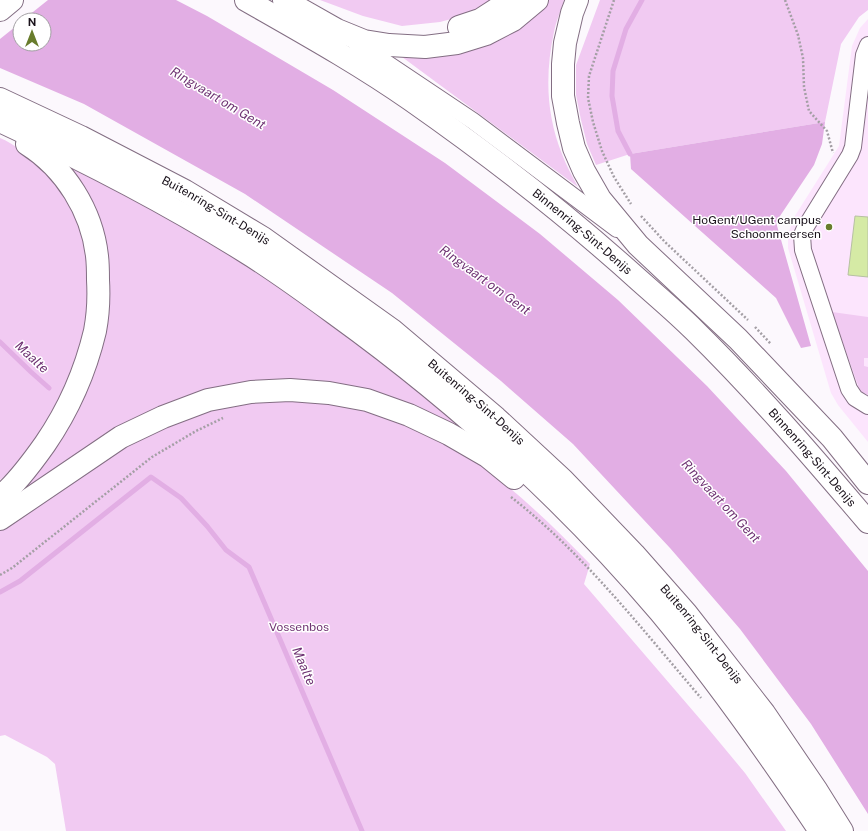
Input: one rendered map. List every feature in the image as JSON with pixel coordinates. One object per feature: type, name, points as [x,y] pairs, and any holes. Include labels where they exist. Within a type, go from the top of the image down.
[{"type":"highway","points":[[0,10],[12,0]]},
{"type":"highway","name":"Binnenring-Sint-Denijs","points":[[246,0],[312,37],[410,99],[511,172],[598,243],[692,328],[745,381],[821,465],[868,522]]},
{"type":"highway","points":[[284,0],[337,30],[364,41],[425,48],[457,43],[486,34],[513,20],[537,0]]},
{"type":"highway","points":[[307,0],[341,19],[364,28],[393,34],[420,34],[450,30],[480,20],[511,0]]},
{"type":"highway","points":[[577,0],[570,20],[566,43],[563,64],[563,96],[574,148],[600,199],[638,245],[738,339],[832,438],[868,483]]},
{"type":"highway","name":"Buitenring-Sint-Denijs","points":[[0,99],[81,137],[185,191],[263,238],[392,330],[496,418],[563,480],[634,554],[686,613],[764,713],[817,791],[842,831]]},
{"type":"highway","points":[[0,121],[106,173],[245,251],[377,344],[453,406],[515,460],[616,563],[659,612],[723,692],[788,783],[820,831]]},
{"type":"highway","points":[[0,126],[41,152],[61,172],[75,193],[88,219],[97,255],[99,295],[95,330],[86,365],[70,403],[57,426],[33,461],[0,497]]},
{"type":"highway","points":[[0,519],[121,437],[163,417],[208,400],[251,392],[290,390],[329,393],[367,400],[409,415],[449,434],[486,456],[524,486],[597,557],[616,563]]},
{"type":"lane","points":[[337,30],[473,121],[638,245]]},
{"type":"lane","points":[[868,45],[864,55],[850,155],[805,228],[802,242],[849,389],[855,398],[868,406]]},
{"type":"path","points":[[614,0],[588,76],[588,98],[593,122],[602,151],[614,177],[633,208]]},
{"type":"path","points":[[785,0],[798,35],[803,58],[804,87],[809,110],[828,131],[833,155]]},
{"type":"path","points":[[639,214],[665,242],[723,295],[776,349]]},
{"type":"path","points":[[0,575],[12,568],[152,457],[196,430],[226,416]]},
{"type":"path","points":[[511,496],[529,510],[594,574],[702,699]]},
{"type":"shaded area","name":"HoGent/UGent campus Schoonmeersen","points":[[868,19],[868,442],[838,405],[831,393],[788,248],[788,235],[793,219],[839,146],[852,46],[860,28]]},
{"type":"green space","points":[[320,0],[496,0],[477,12],[440,22],[402,26],[363,16]]},
{"type":"green space","points":[[546,0],[564,0],[555,28],[549,63],[548,79],[550,109],[557,139],[565,162],[578,187],[398,54]]},
{"type":"green space","points":[[600,0],[868,0],[868,10],[859,17],[841,44],[825,122],[630,154],[596,165],[587,144],[576,95],[576,65]]},
{"type":"green space","points":[[0,138],[17,147],[42,168],[66,197],[81,229],[89,264],[89,301],[83,337],[72,373],[57,407],[31,450],[0,480]]},
{"type":"green space","points":[[54,156],[201,236],[286,290],[378,357],[486,446],[431,417],[231,388],[8,503],[37,470],[109,294]]},
{"type":"green space","points":[[832,312],[868,317],[868,358],[864,358],[864,366],[868,367],[868,395],[860,391]]},
{"type":"green space","name":"Vossenbos","points":[[289,400],[327,403],[356,408],[410,426],[441,440],[469,457],[496,477],[524,501],[551,525],[590,564],[584,584],[745,773],[786,831],[66,831],[55,764],[47,757],[5,735],[0,736],[0,530],[102,463],[154,432],[182,420],[230,405],[260,401]]},
{"type":"water","name":"Ringvaart om Gent","points":[[0,0],[176,0],[207,16],[333,90],[445,163],[540,234],[618,300],[707,386],[786,471],[868,571],[868,814],[811,724],[740,629],[670,548],[573,444],[501,381],[392,293],[245,194],[84,104],[0,68]]},
{"type":"water","points":[[825,122],[822,144],[814,165],[776,222],[811,346],[801,348],[776,298],[631,169],[630,154]]},
{"type":"pier","points":[[0,0],[48,0],[33,12],[12,12],[12,29],[0,39]]},
{"type":"building","points":[[855,216],[868,217],[868,277],[848,275]]},
{"type":"waterway","points":[[630,154],[618,131],[612,96],[613,71],[626,29],[642,0]]},
{"type":"waterway","name":"Maalte","points":[[0,342],[49,388]]},
{"type":"waterway","name":"Maalte","points":[[0,592],[20,581],[151,477],[181,498],[207,526],[226,550],[249,567],[362,831]]},
{"type":"place","name":"HoGent/UGent campus Schoonmeersen","points":[[829,227]]}]
